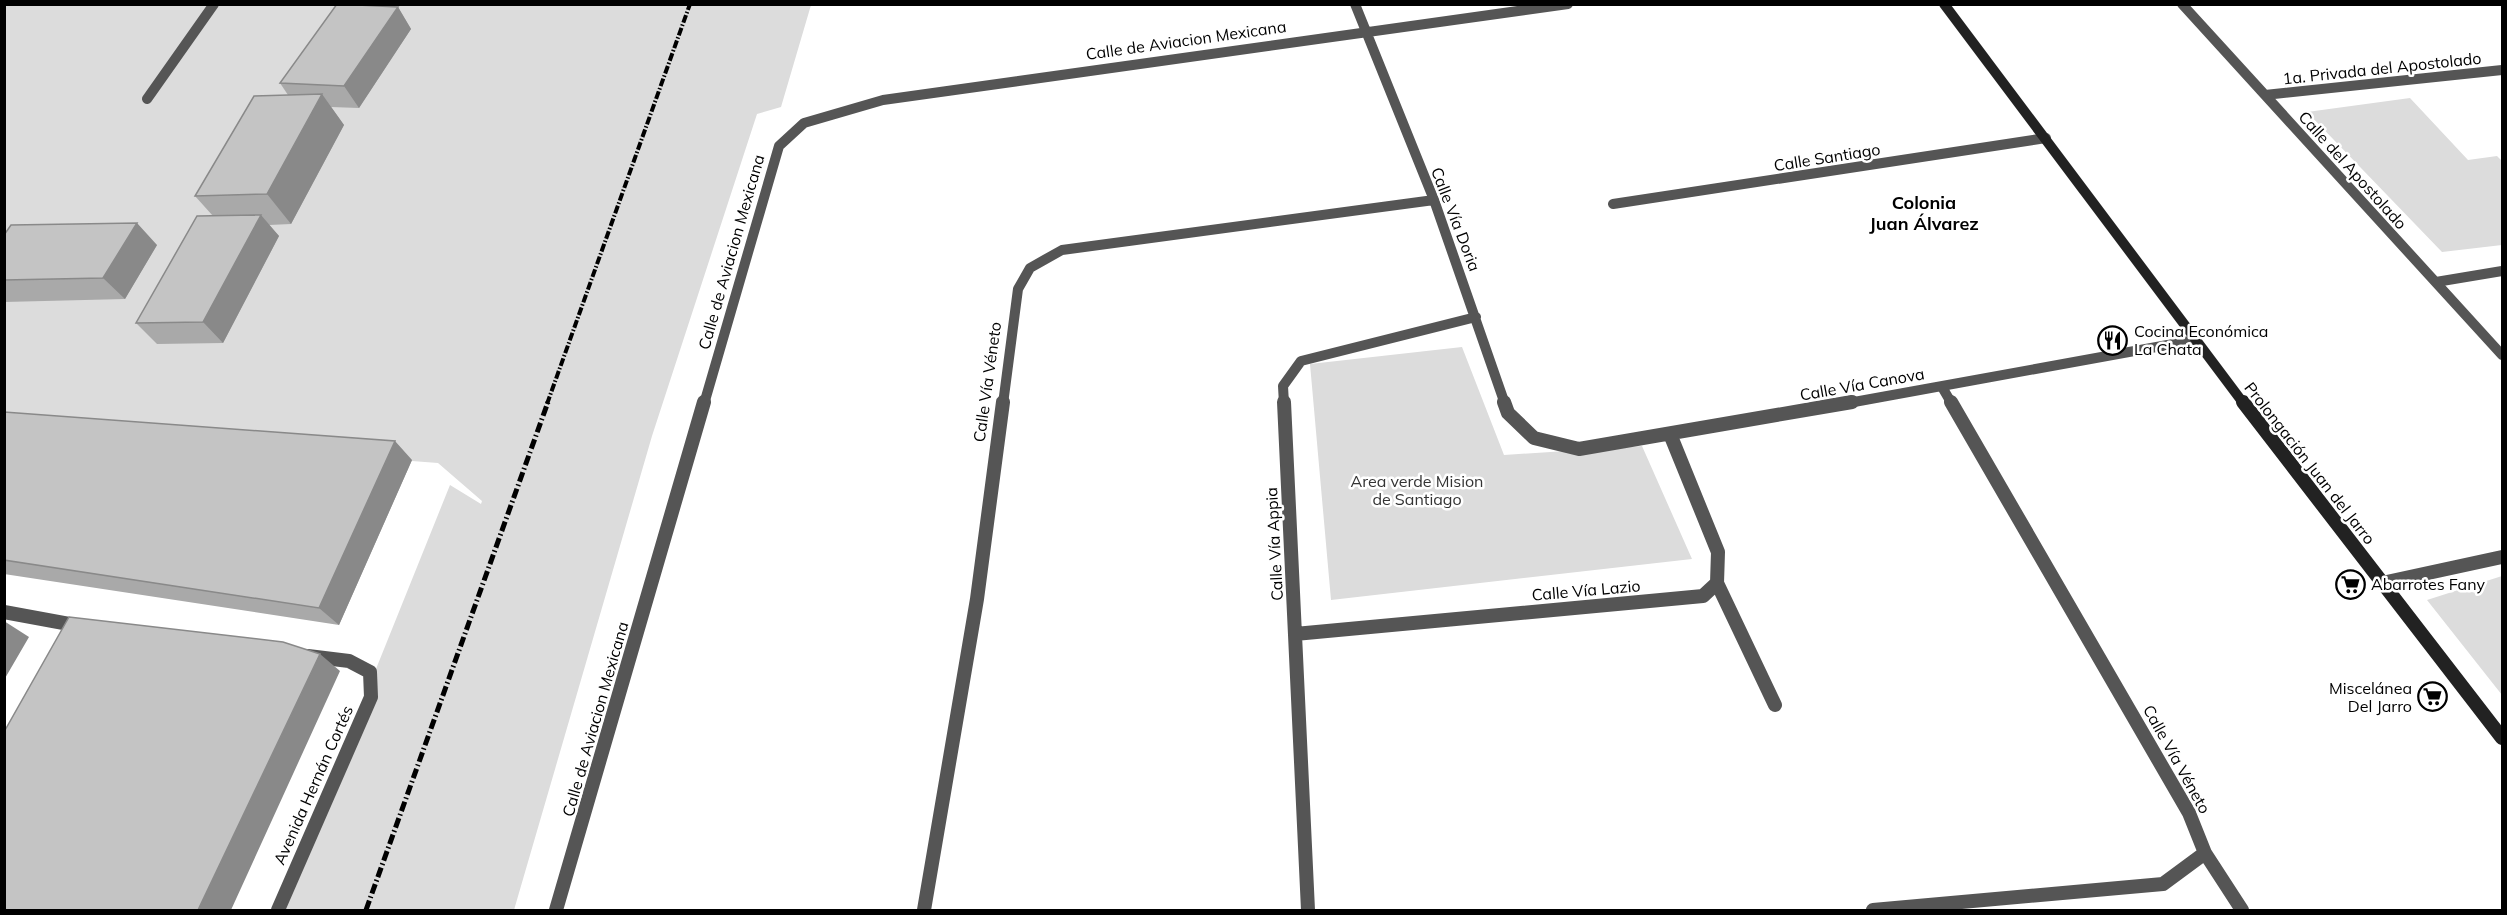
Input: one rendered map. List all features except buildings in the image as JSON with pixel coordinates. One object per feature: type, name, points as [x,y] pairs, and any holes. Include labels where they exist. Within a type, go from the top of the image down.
[{"type":"main road","name":"Prolongación Juan del Jarro","points":[[1944,4],[2046,138],[2194,340],[2502,738]]},
{"type":"street","points":[[147,99],[214,4]]},
{"type":"street","name":"Calle Vía Doria","points":[[1355,4],[1434,200],[1508,413],[1534,438]]},
{"type":"street","name":"Calle de Aviacion Mexicana","points":[[556,910],[779,146],[804,123],[883,100],[1568,4]]},
{"type":"street","name":"Calle del Apostolado","points":[[2182,4],[2502,355]]},
{"type":"street","name":"1a. Privada del Apostolado","points":[[2265,95],[2502,70]]},
{"type":"street","name":"Calle Santiago","points":[[1613,204],[2046,138]]},
{"type":"street","name":"Calle Vía Véneto","points":[[924,910],[977,599],[1018,289],[1030,268],[1062,250],[1434,200]]},
{"type":"street","points":[[2436,282],[2502,271]]},
{"type":"street","name":"Calle Vía Appia","points":[[1308,910],[1283,386],[1301,362],[1476,316]]},
{"type":"street","name":"Calle Vía Canova","points":[[1534,438],[1580,449],[1942,387],[2194,340]]},
{"type":"street","name":"Calle Vía Véneto","points":[[1942,387],[2189,813],[2205,853],[2242,910]]},
{"type":"street","points":[[1670,434],[1718,552],[1716,583],[1775,705]]},
{"type":"street","points":[[2382,584],[2502,557]]},
{"type":"street","name":"Calle Vía Lazio","points":[[1295,634],[1703,596],[1716,583]]},
{"type":"street","points":[[4,612],[72,630],[97,628]]},
{"type":"street","name":"Avenida Hernán Cortés","points":[[278,910],[371,697],[370,672],[349,661],[292,654]]},
{"type":"street","points":[[1873,910],[2163,884],[2205,853]]},
{"type":"green space","points":[[4,5],[811,5],[781,107],[757,114],[652,436],[514,910],[279,910],[450,485],[481,504],[482,501],[438,463],[5,430]]},
{"type":"green space","points":[[2410,98],[2468,160],[2497,156],[2502,161],[2502,245],[2442,252],[2307,112]]},
{"type":"green space","name":"Area verde Mision de Santiago","points":[[1462,347],[1504,455],[1642,446],[1692,559],[1331,600],[1310,364]]},
{"type":"green space","points":[[2502,576],[2502,695],[2427,600]]},
{"type":"railway","points":[[547,404],[690,4]]},
{"type":"railway","points":[[366,910],[548,402]]},
{"type":"place","name":"Cocina Económica La Chata","points":[[2113,340]]},
{"type":"place","name":"Abarrotes Fany","points":[[2350,584]]},
{"type":"place","name":"Miscelánea Del Jarro","points":[[2433,697]]},
{"type":"district","name":"Colonia Juan Álvarez","points":[[1924,212]]}]
